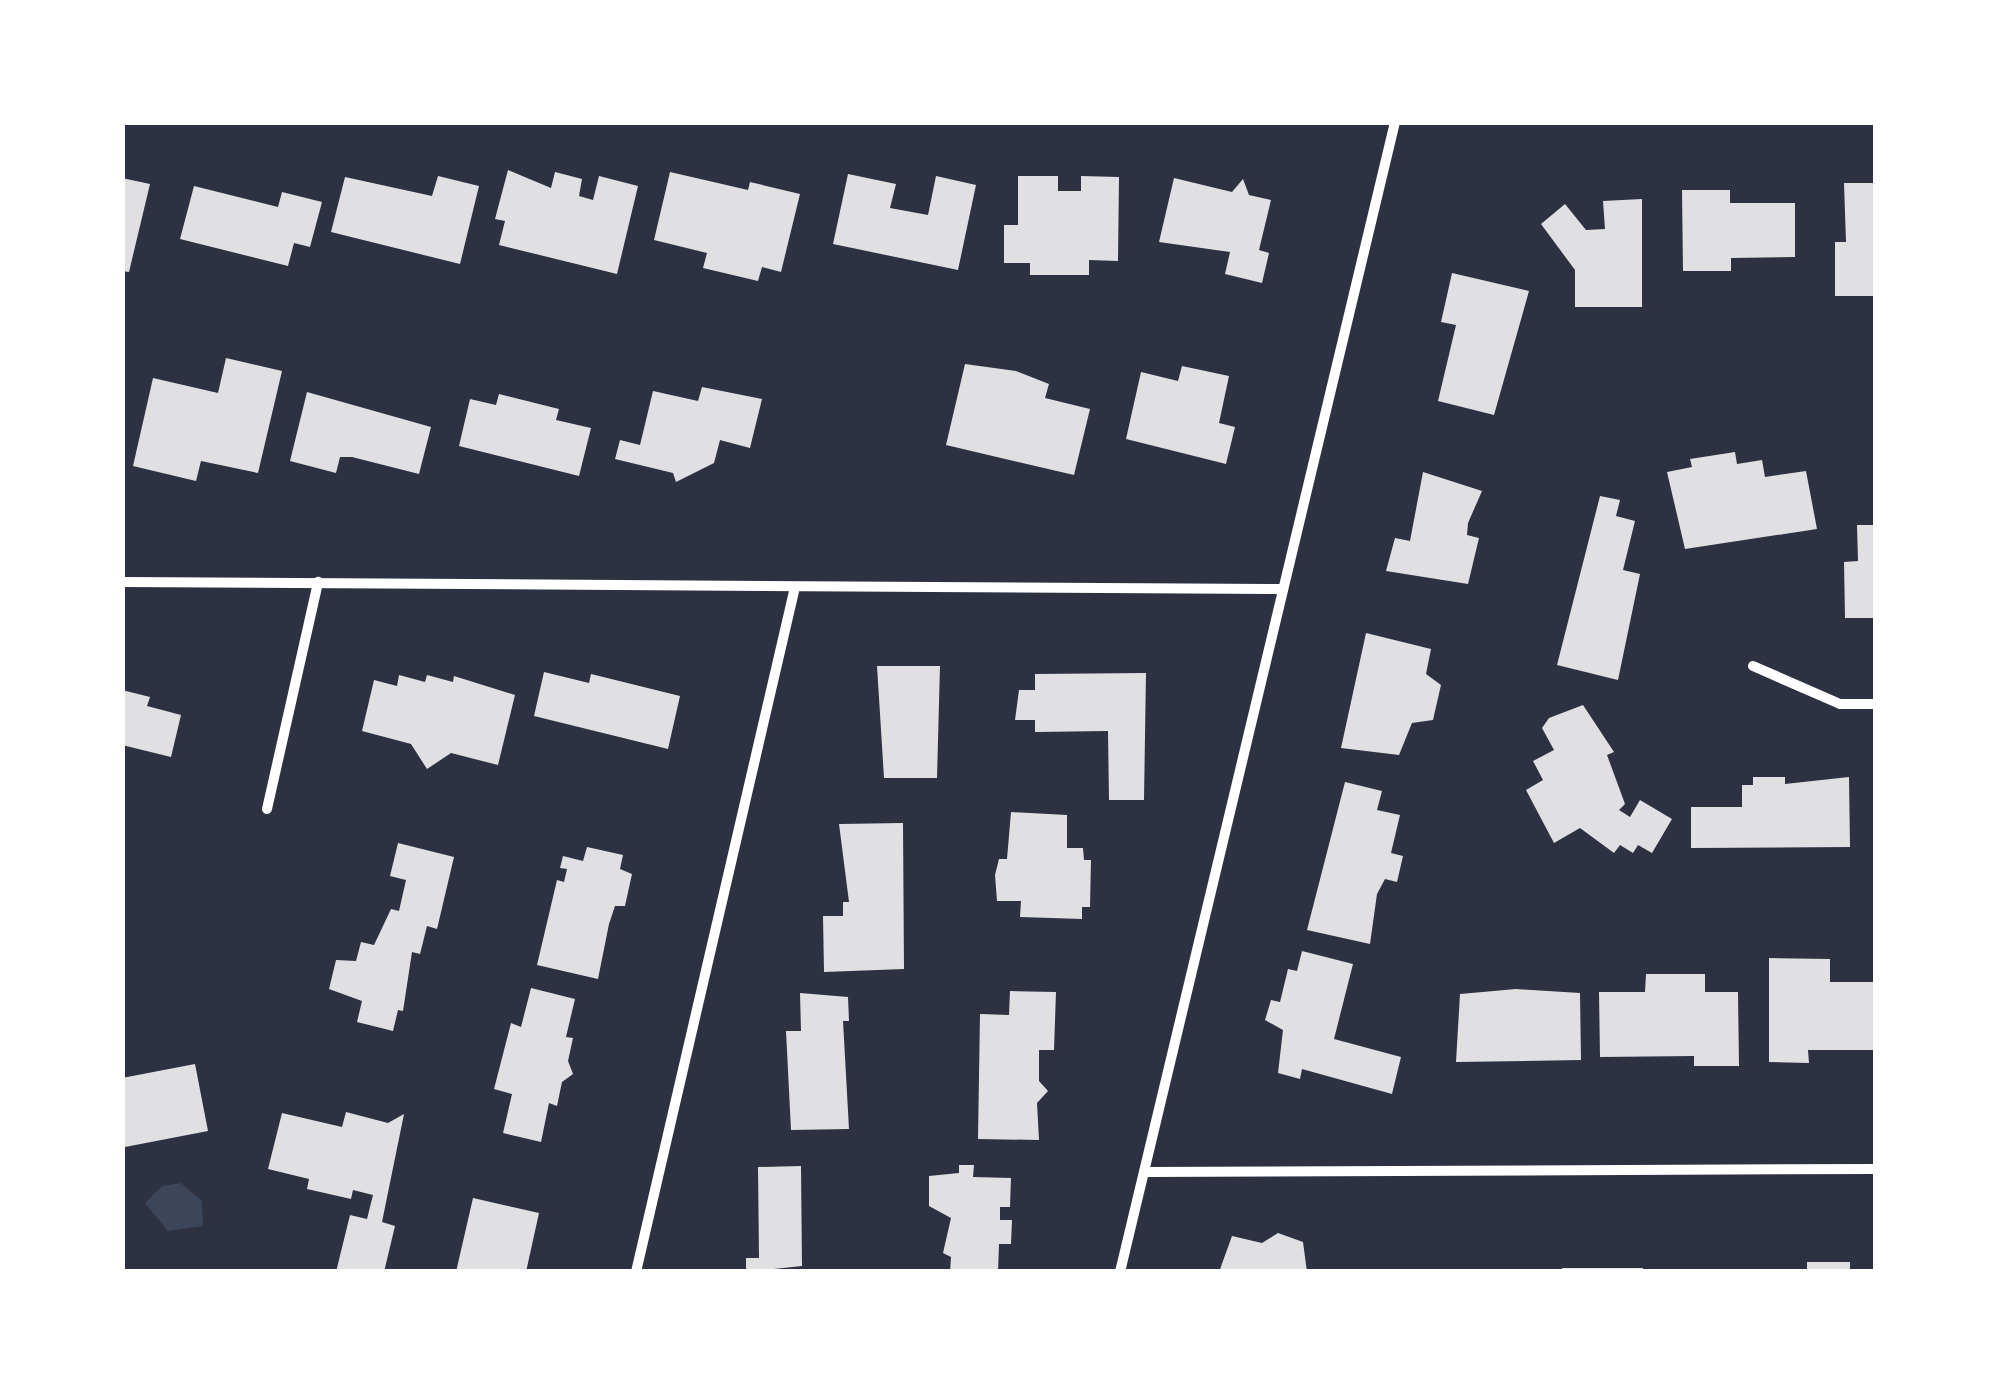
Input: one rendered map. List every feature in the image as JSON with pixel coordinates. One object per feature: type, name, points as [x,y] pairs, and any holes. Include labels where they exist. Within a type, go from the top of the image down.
[{"type":"street","points":[[1120,1272],[1147,1172],[1281,589],[1395,122]]},
{"type":"street","points":[[122,582],[1281,589]]},
{"type":"street","points":[[267,809],[318,582]]},
{"type":"street","points":[[636,1272],[794,588]]},
{"type":"street","points":[[1753,666],[1840,704],[1876,704]]},
{"type":"street","points":[[1147,1172],[1876,1169]]},
{"type":"shaded area","points":[[181,1183],[202,1201],[203,1226],[168,1231],[145,1203],[162,1186]]},
{"type":"building","points":[[508,170],[551,188],[555,172],[582,179],[579,196],[593,200],[599,176],[638,186],[617,274],[499,245],[505,221],[495,219]]},
{"type":"building","points":[[670,172],[748,190],[750,182],[800,194],[781,272],[762,267],[758,281],[703,268],[707,253],[654,240]]},
{"type":"building","points":[[848,174],[896,184],[890,208],[928,215],[936,176],[976,185],[958,270],[833,244]]},
{"type":"building","points":[[438,176],[479,186],[460,264],[331,232],[345,177],[432,196]]},
{"type":"building","points":[[1018,176],[1058,176],[1058,191],[1081,191],[1081,176],[1119,177],[1118,261],[1089,260],[1089,275],[1030,275],[1030,263],[1004,263],[1004,225],[1018,225]]},
{"type":"building","points":[[122,178],[150,184],[129,272],[122,271]]},
{"type":"building","points":[[1174,178],[1232,192],[1243,179],[1249,195],[1271,200],[1259,250],[1269,253],[1262,283],[1225,274],[1230,252],[1159,242]]},
{"type":"building","points":[[1844,183],[1876,183],[1876,296],[1835,296],[1835,242],[1846,242]]},
{"type":"building","points":[[194,186],[278,207],[282,192],[322,202],[310,247],[294,243],[288,266],[180,239]]},
{"type":"building","points":[[1682,190],[1730,190],[1730,203],[1795,203],[1795,257],[1731,258],[1731,271],[1683,271]]},
{"type":"building","points":[[1642,199],[1642,307],[1575,307],[1575,270],[1541,224],[1565,204],[1586,230],[1605,229],[1603,201]]},
{"type":"building","points":[[1452,273],[1529,291],[1494,415],[1438,401],[1456,325],[1441,322]]},
{"type":"building","points":[[226,358],[282,371],[258,473],[201,461],[196,481],[133,466],[153,378],[218,393]]},
{"type":"building","points":[[965,364],[1016,371],[1049,384],[1045,398],[1090,409],[1074,475],[946,445]]},
{"type":"building","points":[[1182,366],[1229,376],[1219,423],[1235,427],[1226,464],[1126,439],[1141,372],[1178,381]]},
{"type":"building","points":[[702,387],[762,399],[750,448],[720,440],[714,463],[676,482],[673,473],[615,459],[620,440],[640,445],[653,391],[698,401]]},
{"type":"building","points":[[307,392],[431,427],[419,474],[352,457],[340,457],[336,473],[290,461]]},
{"type":"building","points":[[499,394],[559,409],[556,420],[591,428],[579,476],[459,446],[470,399],[496,405]]},
{"type":"building","points":[[1735,452],[1737,464],[1762,460],[1765,477],[1806,471],[1817,529],[1685,549],[1667,472],[1692,467],[1690,459]]},
{"type":"building","points":[[1423,472],[1482,491],[1468,523],[1467,535],[1479,538],[1468,584],[1386,571],[1395,538],[1410,541]]},
{"type":"building","points":[[1600,496],[1620,500],[1616,516],[1635,521],[1623,570],[1640,574],[1618,680],[1557,665]]},
{"type":"building","points":[[1857,525],[1876,525],[1876,618],[1845,618],[1844,562],[1858,561]]},
{"type":"building","points":[[1366,633],[1431,649],[1426,674],[1441,685],[1433,720],[1412,723],[1399,755],[1341,748]]},
{"type":"building","points":[[877,666],[940,666],[937,778],[884,778]]},
{"type":"building","points":[[544,672],[589,683],[591,674],[680,696],[668,749],[534,716]]},
{"type":"building","points":[[1146,673],[1144,800],[1109,800],[1108,731],[1035,732],[1035,720],[1015,720],[1019,690],[1035,690],[1035,674]]},
{"type":"building","points":[[399,675],[425,682],[427,675],[453,682],[454,676],[515,695],[498,765],[451,753],[427,769],[411,744],[362,731],[374,680],[397,686]]},
{"type":"building","points":[[122,690],[150,697],[147,706],[181,715],[171,757],[122,745]]},
{"type":"building","points":[[1583,705],[1614,752],[1607,755],[1625,804],[1619,810],[1630,817],[1640,800],[1672,819],[1652,853],[1638,845],[1633,853],[1620,845],[1614,853],[1580,828],[1554,843],[1526,790],[1543,780],[1533,761],[1554,750],[1542,728],[1549,718]]},
{"type":"building","points":[[1753,777],[1785,777],[1785,784],[1849,777],[1850,847],[1691,848],[1691,807],[1742,807],[1742,785],[1753,785]]},
{"type":"building","points":[[1345,782],[1382,791],[1377,810],[1400,815],[1391,853],[1403,856],[1397,882],[1385,879],[1377,894],[1370,944],[1307,930]]},
{"type":"building","points":[[1011,812],[1067,815],[1067,848],[1083,848],[1084,860],[1091,860],[1090,907],[1082,907],[1082,919],[1020,917],[1021,901],[997,901],[995,875],[999,859],[1007,859]]},
{"type":"building","points":[[903,823],[904,969],[824,972],[823,916],[843,916],[843,902],[849,902],[839,824]]},
{"type":"building","points":[[398,843],[454,857],[437,929],[427,926],[420,954],[412,952],[403,1011],[398,1010],[393,1031],[357,1022],[362,1001],[329,989],[336,960],[356,961],[361,942],[374,945],[391,909],[399,911],[406,880],[390,876]]},
{"type":"building","points":[[587,847],[623,855],[620,869],[632,874],[625,906],[615,906],[609,924],[598,979],[537,965],[557,880],[564,882],[567,869],[560,868],[563,856],[583,861]]},
{"type":"building","points":[[1302,951],[1353,964],[1334,1039],[1401,1057],[1392,1094],[1302,1069],[1300,1079],[1278,1073],[1283,1030],[1265,1020],[1271,1000],[1280,1002],[1288,969],[1297,971]]},
{"type":"building","points":[[1769,958],[1830,959],[1830,982],[1876,982],[1876,1050],[1808,1050],[1809,1063],[1769,1062]]},
{"type":"building","points":[[1646,974],[1705,974],[1705,992],[1738,992],[1739,1066],[1694,1066],[1694,1056],[1600,1057],[1599,992],[1645,992]]},
{"type":"building","points":[[531,988],[575,999],[566,1037],[573,1038],[568,1061],[573,1074],[562,1082],[557,1106],[549,1103],[541,1142],[503,1133],[512,1094],[494,1089],[511,1023],[521,1027]]},
{"type":"building","points":[[1516,989],[1580,993],[1581,1060],[1456,1062],[1460,994]]},
{"type":"building","points":[[1010,991],[1056,992],[1054,1050],[1039,1050],[1039,1081],[1048,1091],[1037,1103],[1039,1140],[978,1139],[980,1014],[1009,1015]]},
{"type":"building","points":[[800,993],[848,997],[849,1021],[843,1021],[849,1129],[791,1130],[786,1031],[801,1031]]},
{"type":"building","points":[[195,1064],[208,1131],[125,1147],[122,1158],[122,1078]]},
{"type":"building","points":[[346,1112],[388,1123],[404,1114],[382,1222],[395,1226],[384,1272],[336,1272],[350,1215],[367,1219],[373,1195],[353,1190],[351,1199],[307,1189],[309,1179],[268,1169],[282,1113],[342,1127]]},
{"type":"building","points":[[959,1165],[974,1165],[973,1177],[1011,1178],[1010,1207],[1000,1207],[1000,1220],[1012,1220],[1011,1244],[999,1244],[998,1272],[950,1272],[951,1257],[943,1253],[951,1218],[929,1206],[929,1176],[959,1173]]},
{"type":"building","points":[[801,1166],[802,1266],[746,1272],[746,1258],[759,1258],[758,1167]]},
{"type":"building","points":[[473,1198],[539,1213],[526,1272],[456,1272]]},
{"type":"building","points":[[1278,1233],[1303,1242],[1307,1272],[1219,1272],[1232,1236],[1262,1243]]},
{"type":"building","points":[[1807,1262],[1850,1262],[1850,1272],[1807,1272]]},
{"type":"building","points":[[1562,1268],[1643,1268],[1643,1272],[1562,1272]]}]
